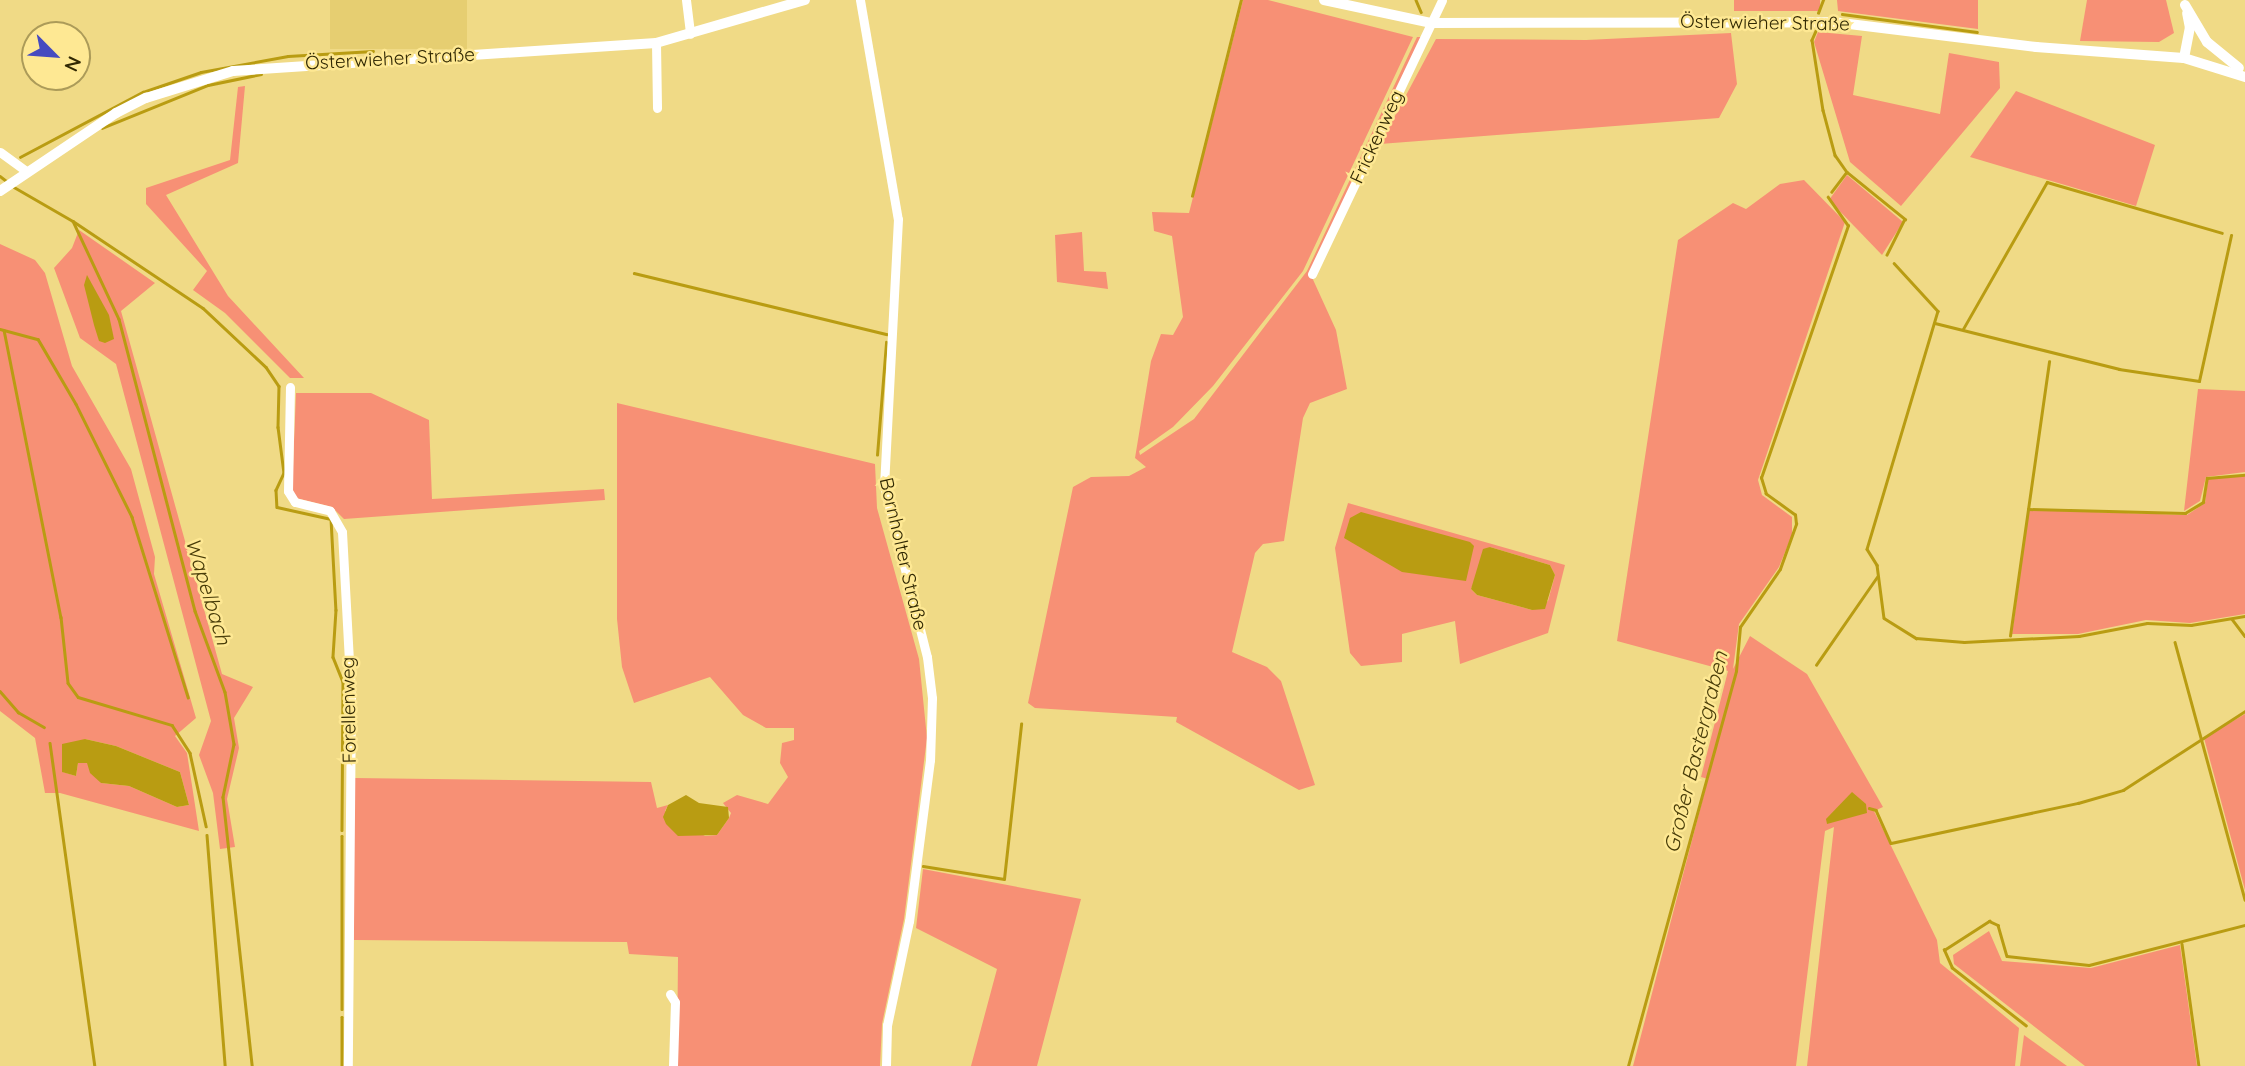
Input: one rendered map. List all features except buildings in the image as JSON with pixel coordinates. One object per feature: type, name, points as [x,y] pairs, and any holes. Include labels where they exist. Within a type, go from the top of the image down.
[{"type":"street","points":[[686,0],[690,34]]},
{"type":"street","name":"Österwieher Straße","points":[[2,189],[88,128],[136,103],[233,71],[656,43],[805,0]]},
{"type":"street","name":"Bornholter Straße","points":[[860,0],[898,219],[884,486],[928,657],[932,698],[930,760],[909,921],[887,1025],[886,1066]]},
{"type":"street","name":"Österwieher Straße","points":[[1324,0],[1431,23],[1833,22],[2036,47],[2184,58],[2245,77]]},
{"type":"street","name":"Frickenweg","points":[[1312,274],[1442,0]]},
{"type":"street","points":[[2184,3],[2219,55],[2245,71]]},
{"type":"street","points":[[2184,3],[2190,28],[2184,58]]},
{"type":"street","points":[[2197,60],[2201,31]]},
{"type":"street","points":[[656,43],[657,108]]},
{"type":"street","points":[[0,152],[23,174]]},
{"type":"street","name":"Forellenweg","points":[[290,387],[288,491],[295,502],[330,511],[342,532],[351,699],[348,1066]]},
{"type":"street","points":[[670,994],[675,1002],[673,1066]]},
{"type":"shaded area","points":[[330,0],[467,0],[467,49],[330,49]]},
{"type":"shaded area","points":[[1243,0],[1268,0],[1413,37],[1303,271],[1213,386],[1173,427],[1139,451],[1140,455],[1194,419],[1307,271],[1417,37],[1422,37],[1310,273],[1336,330],[1347,389],[1310,403],[1303,418],[1284,541],[1263,544],[1255,553],[1232,652],[1267,667],[1281,681],[1315,785],[1299,790],[1176,722],[1177,717],[1035,708],[1028,703],[1073,487],[1091,477],[1129,476],[1146,467],[1135,458],[1151,361],[1161,334],[1173,335],[1183,317],[1172,236],[1154,231],[1152,212],[1189,213]]},
{"type":"shaded area","points":[[1734,0],[1820,0],[1820,11],[1734,11]]},
{"type":"shaded area","points":[[1837,0],[1978,0],[1978,29],[1838,11]]},
{"type":"shaded area","points":[[2087,0],[2166,0],[2174,33],[2159,42],[2080,41]]},
{"type":"shaded area","points":[[1818,32],[1862,36],[1853,95],[1940,114],[1949,53],[1999,62],[2000,88],[1901,206],[1850,162],[1814,42]]},
{"type":"shaded area","points":[[1731,33],[1737,84],[1719,118],[1380,144],[1436,39],[1586,40]]},
{"type":"shaded area","points":[[245,86],[238,163],[166,195],[228,296],[304,378],[290,378],[225,313],[193,290],[207,271],[146,204],[146,188],[230,160],[238,87]]},
{"type":"shaded area","points":[[2016,91],[2155,145],[2136,206],[1970,157]]},
{"type":"shaded area","points":[[1847,175],[1903,222],[1882,255],[1829,200]]},
{"type":"shaded area","points":[[1804,180],[1845,222],[1758,480],[1762,495],[1792,517],[1792,535],[1779,567],[1739,624],[1733,669],[1750,636],[1807,674],[1883,807],[1874,811],[1937,940],[1940,963],[2019,1028],[2015,1066],[1807,1066],[1834,827],[1825,831],[1796,1066],[1633,1066],[1708,779],[1701,777],[1728,671],[1617,641],[1678,240],[1733,203],[1746,209],[1780,184]]},
{"type":"shaded area","points":[[79,230],[155,283],[121,311],[222,674],[253,687],[234,718],[239,748],[227,799],[235,847],[220,849],[213,793],[199,755],[211,721],[116,364],[80,338],[54,268],[72,248]]},
{"type":"shaded area","points":[[1082,232],[1084,271],[1106,272],[1108,289],[1057,282],[1055,235]]},
{"type":"shaded area","points":[[0,244],[35,260],[45,273],[72,366],[131,469],[155,557],[154,574],[196,718],[175,736],[187,753],[199,831],[60,793],[45,793],[35,738],[0,711]],"holes":[[[85,739],[116,746],[180,772],[189,805],[177,807],[129,786],[101,783],[88,763],[78,763],[76,776],[63,772]]]},
{"type":"shaded area","points":[[87,275],[109,315],[114,339],[105,343],[99,341],[94,325],[84,285]]},
{"type":"shaded area","points":[[2198,389],[2245,391],[2245,472],[2206,477],[2200,501],[2184,511]]},
{"type":"shaded area","points":[[296,393],[371,393],[429,420],[432,499],[604,489],[605,500],[344,519],[332,507],[296,498],[292,491]]},
{"type":"shaded area","points":[[617,403],[875,464],[877,508],[919,659],[927,738],[904,919],[882,1024],[880,1066],[677,1066],[678,957],[629,954],[627,942],[354,940],[354,778],[651,782],[657,808],[668,805],[665,811],[705,836],[717,835],[729,818],[731,813],[723,803],[737,795],[768,804],[788,777],[780,763],[782,743],[794,740],[794,728],[766,728],[743,715],[710,677],[634,703],[622,667],[617,619]]},
{"type":"shaded area","points":[[2245,476],[2245,614],[2190,623],[2146,620],[2078,634],[2012,634],[2029,510],[2187,515],[2205,503],[2208,479]]},
{"type":"shaded area","points":[[1348,503],[1565,565],[1548,633],[1460,664],[1455,621],[1402,634],[1402,662],[1361,666],[1350,653],[1335,548]],"holes":[[[1490,547],[1550,565],[1555,575],[1548,601],[1532,610],[1477,595],[1471,589]]]},
{"type":"shaded area","points":[[1361,512],[1470,542],[1474,546],[1466,581],[1402,572],[1344,538],[1350,518]]},
{"type":"shaded area","points":[[1490,547],[1550,565],[1555,575],[1545,609],[1532,610],[1477,595],[1471,589],[1483,549]]},
{"type":"shaded area","points":[[2245,714],[2245,890],[2204,738]]},
{"type":"shaded area","points":[[85,739],[116,746],[180,772],[189,805],[177,807],[129,786],[101,783],[90,773],[87,763],[78,763],[76,776],[62,772],[62,744]]},
{"type":"shaded area","points":[[1852,792],[1866,804],[1867,813],[1827,824],[1826,819]]},
{"type":"shaded area","points":[[686,795],[699,803],[728,807],[729,818],[717,835],[678,836],[666,824],[663,817],[668,805]]},
{"type":"shaded area","points":[[923,869],[1081,899],[1037,1066],[971,1066],[997,969],[916,928]]},
{"type":"shaded area","points":[[1989,931],[2002,961],[2091,968],[2180,945],[2197,1066],[2085,1066],[1954,964],[1953,955]]},
{"type":"shaded area","points":[[2024,1035],[2067,1066],[2020,1066]]},
{"type":"waterway","points":[[1192,196],[1241,0]]},
{"type":"waterway","points":[[1416,0],[1421,12]]},
{"type":"waterway","name":"Großer Bastergraben","points":[[1818,13],[1823,0]]},
{"type":"waterway","points":[[1842,14],[1977,32]]},
{"type":"waterway","name":"Großer Bastergraben","points":[[1816,31],[1812,40],[1823,110],[1835,155],[1847,172],[1832,192]]},
{"type":"waterway","points":[[20,157],[143,92],[201,72],[288,56],[373,51]]},
{"type":"waterway","points":[[102,128],[208,85],[261,74]]},
{"type":"waterway","points":[[1847,172],[1905,219],[1887,255]]},
{"type":"waterway","name":"Wapelbach","points":[[0,176],[9,183]]},
{"type":"waterway","points":[[1963,329],[2047,182],[2222,233]]},
{"type":"waterway","name":"Wapelbach","points":[[14,187],[73,221],[119,319],[195,611],[225,692],[234,744],[223,797],[252,1066]]},
{"type":"waterway","name":"Großer Bastergraben","points":[[1628,1066],[1736,671],[1740,627],[1780,569],[1796,524],[1795,515],[1766,494],[1761,478],[1848,226],[1828,197]]},
{"type":"waterway","points":[[73,221],[203,308],[266,367],[279,386],[278,427],[284,473],[276,490],[277,507],[331,519],[336,610],[333,657],[343,682],[342,830]]},
{"type":"waterway","points":[[1935,323],[2119,369],[2199,381],[2231,235]]},
{"type":"waterway","points":[[1894,263],[1938,311],[1867,549],[1877,565],[1884,618],[1916,638],[1964,642],[2079,636],[2147,623],[2191,625],[2245,616]]},
{"type":"waterway","points":[[634,273],[887,334]]},
{"type":"waterway","points":[[0,329],[38,339],[76,404],[132,517],[188,697]]},
{"type":"waterway","points":[[4,330],[61,617],[68,683],[78,697],[172,725],[190,753],[206,826]]},
{"type":"waterway","points":[[877,455],[886,342]]},
{"type":"waterway","points":[[2010,636],[2049,362]]},
{"type":"waterway","points":[[2028,509],[2185,513],[2203,502],[2207,478],[2245,475]]},
{"type":"waterway","points":[[1816,665],[1877,577]]},
{"type":"waterway","points":[[2232,619],[2245,636]]},
{"type":"waterway","points":[[2175,642],[2245,900]]},
{"type":"waterway","points":[[0,691],[18,712],[44,727]]},
{"type":"waterway","points":[[1869,808],[1876,810],[1891,843],[2078,803],[2123,790],[2245,711]]},
{"type":"waterway","points":[[923,866],[1004,879],[1021,724]]},
{"type":"waterway","points":[[50,743],[95,1066]]},
{"type":"waterway","points":[[207,835],[225,1066]]},
{"type":"waterway","points":[[342,836],[342,1009]]},
{"type":"waterway","points":[[2026,1026],[1952,968],[1944,950],[1989,921],[1998,925],[2007,956],[2089,965],[2245,925]]},
{"type":"waterway","points":[[2182,944],[2199,1066]]},
{"type":"waterway","points":[[342,1017],[342,1066]]}]
